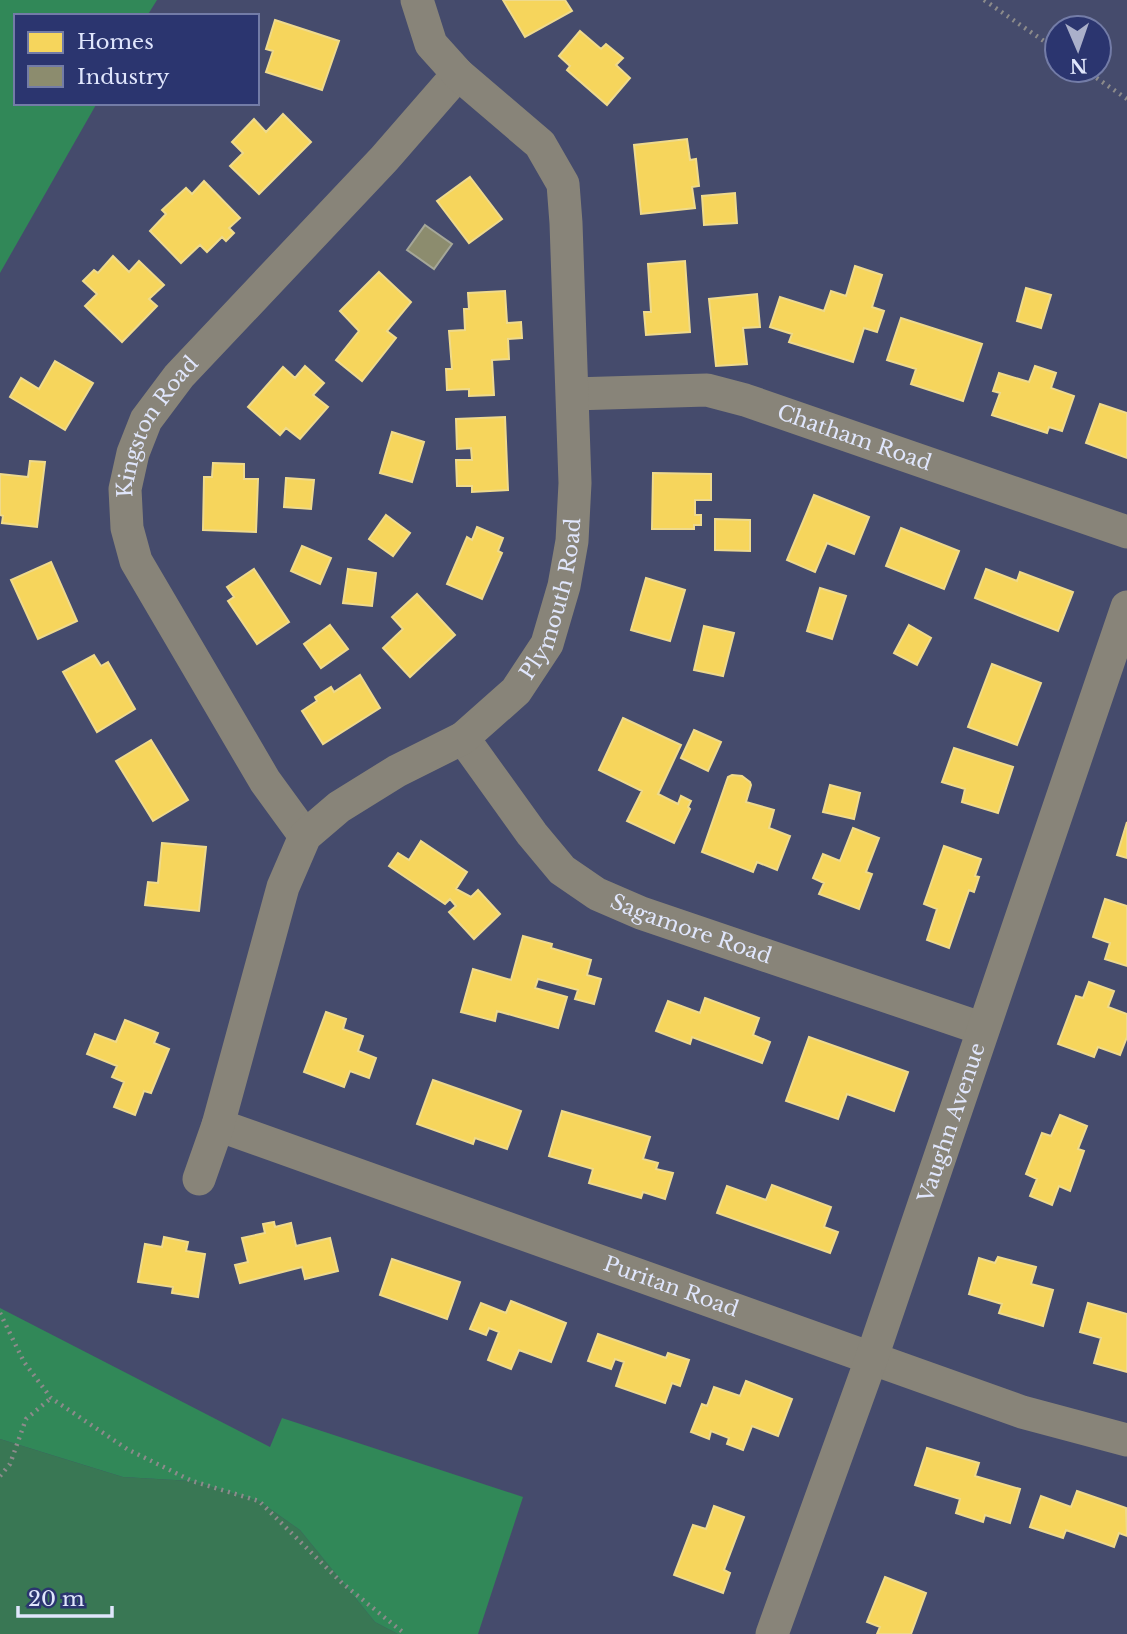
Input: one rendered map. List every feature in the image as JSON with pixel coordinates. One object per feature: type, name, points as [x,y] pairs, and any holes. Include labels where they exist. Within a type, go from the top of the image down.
[{"type":"street","name":"Plymouth Road","points":[[199,1179],[218,1125],[283,887],[305,836],[339,807],[397,771],[463,738],[516,691],[547,644],[564,586],[572,541],[575,483],[563,184],[540,144],[458,74],[431,44],[417,0]]},
{"type":"street","name":"Kingston Road","points":[[305,836],[265,781],[136,561],[127,528],[125,489],[133,453],[146,420],[179,376],[366,177],[458,74]]},
{"type":"street","name":"Chatham Road","points":[[573,394],[707,390],[745,400],[1127,532]]},
{"type":"street","name":"Vaughn Avenue","points":[[772,1634],[872,1357],[1127,607]]},
{"type":"street","name":"Sagamore Road","points":[[463,738],[532,834],[562,870],[597,894],[641,913],[984,1029]]},
{"type":"street","name":"Puritan Road","points":[[218,1125],[1022,1412],[1127,1440]]},
{"type":"path","points":[[984,0],[1043,40]]},
{"type":"path","points":[[1105,84],[1127,99]]},
{"type":"path","points":[[0,1313],[24,1362],[51,1398],[127,1449],[192,1481],[259,1501],[342,1583],[405,1634]]},
{"type":"path","points":[[0,1476],[10,1464],[26,1419],[51,1398]]},
{"type":"green space","points":[[0,0],[157,0],[148,14],[14,14],[14,105],[96,105],[0,273]]},
{"type":"green space","points":[[0,1308],[270,1447],[282,1418],[523,1497],[478,1634],[398,1634],[375,1622],[300,1530],[259,1501],[192,1481],[123,1477],[0,1439]]},
{"type":"green space","points":[[0,1439],[123,1477],[192,1481],[259,1501],[300,1530],[375,1622],[398,1634],[0,1634]]},
{"type":"building: Homes","points":[[503,0],[565,0],[572,11],[525,37]]},
{"type":"building: Homes","points":[[275,20],[339,41],[322,90],[266,72],[273,51],[266,49]]},
{"type":"building: Homes","points":[[580,31],[601,49],[606,44],[623,58],[616,65],[630,78],[607,105],[567,70],[570,66],[559,56]]},
{"type":"building: Homes","points":[[283,114],[311,142],[259,194],[230,166],[243,153],[232,142],[254,119],[266,132]]},
{"type":"building: Homes","points":[[687,139],[690,160],[696,159],[699,186],[692,187],[695,208],[641,214],[634,145]]},
{"type":"building: Homes","points":[[470,177],[502,219],[469,243],[437,201]]},
{"type":"building: Homes","points":[[204,181],[240,218],[229,228],[234,233],[226,241],[222,237],[207,252],[200,245],[181,263],[150,231],[166,214],[162,210],[186,188],[192,194]]},
{"type":"building: Homes","points":[[735,193],[737,223],[704,225],[702,196]]},
{"type":"building: Homes","points":[[113,256],[129,272],[139,261],[164,285],[149,299],[157,306],[122,342],[85,306],[97,294],[83,281],[94,270],[98,273]]},
{"type":"building: Homes","points":[[685,261],[690,332],[646,335],[644,312],[651,312],[648,264]]},
{"type":"building: Homes","points":[[855,266],[882,275],[872,307],[884,311],[877,332],[864,328],[853,362],[789,342],[792,334],[770,327],[780,297],[824,311],[831,291],[846,296]]},
{"type":"building: Homes","points":[[379,272],[411,302],[387,331],[396,338],[362,381],[336,360],[359,331],[340,311]]},
{"type":"building: Homes","points":[[1026,288],[1051,295],[1041,328],[1017,321]]},
{"type":"building: Homes","points":[[505,291],[507,323],[521,322],[522,338],[508,339],[509,359],[492,360],[494,395],[469,396],[469,389],[447,390],[446,369],[452,369],[449,331],[465,330],[464,309],[469,309],[468,293]]},
{"type":"building: Homes","points":[[757,294],[760,327],[743,328],[747,364],[716,366],[709,299]]},
{"type":"building: Homes","points":[[901,318],[982,344],[963,401],[911,384],[916,369],[887,360]]},
{"type":"building: Homes","points":[[55,361],[93,383],[65,430],[10,397],[21,378],[39,389]]},
{"type":"building: Homes","points":[[305,366],[324,383],[313,395],[328,407],[300,439],[286,428],[280,435],[248,407],[283,367],[295,378]]},
{"type":"building: Homes","points":[[1035,366],[1056,373],[1051,388],[1074,396],[1062,431],[1049,427],[1047,433],[992,415],[1000,393],[993,391],[999,373],[1029,382]]},
{"type":"building: Homes","points":[[1100,404],[1127,413],[1127,458],[1086,443]]},
{"type":"building: Homes","points":[[505,417],[508,490],[472,492],[472,486],[457,486],[456,460],[472,460],[471,448],[457,449],[456,419]]},
{"type":"building: Homes","points":[[392,432],[424,442],[412,482],[380,473]]},
{"type":"building: Homes","points":[[30,461],[45,462],[37,527],[2,523],[0,474],[28,477]]},
{"type":"building: Homes","points":[[213,463],[244,464],[244,479],[258,479],[256,532],[203,530],[204,477],[212,477]]},
{"type":"building: Homes","points":[[653,473],[711,474],[711,500],[695,500],[695,515],[701,515],[701,525],[694,525],[694,529],[652,529]]},
{"type":"building: Homes","points":[[286,478],[314,480],[311,509],[284,507]]},
{"type":"building: Homes","points":[[814,495],[869,517],[854,554],[827,543],[815,572],[787,560]]},
{"type":"building: Homes","points":[[386,515],[410,533],[393,556],[369,539]]},
{"type":"building: Homes","points":[[715,519],[750,520],[750,551],[715,550]]},
{"type":"building: Homes","points":[[477,527],[503,538],[498,551],[502,553],[482,599],[447,584],[467,537],[472,540]]},
{"type":"building: Homes","points":[[901,528],[959,551],[944,589],[886,566]]},
{"type":"building: Homes","points":[[302,546],[331,558],[320,584],[291,571]]},
{"type":"building: Homes","points":[[51,562],[77,621],[38,639],[11,580]]},
{"type":"building: Homes","points":[[254,569],[289,622],[257,644],[228,601],[234,597],[227,587]]},
{"type":"building: Homes","points":[[348,569],[376,573],[372,606],[343,603]]},
{"type":"building: Homes","points":[[986,569],[1017,581],[1020,572],[1073,592],[1058,631],[975,598]]},
{"type":"building: Homes","points":[[646,578],[685,590],[670,641],[631,630]]},
{"type":"building: Homes","points":[[820,588],[846,596],[832,639],[807,631]]},
{"type":"building: Homes","points":[[417,594],[455,635],[410,677],[383,648],[403,629],[392,617]]},
{"type":"building: Homes","points":[[330,625],[348,649],[321,668],[304,644]]},
{"type":"building: Homes","points":[[909,625],[931,638],[917,665],[894,653]]},
{"type":"building: Homes","points":[[704,626],[734,633],[723,676],[694,670]]},
{"type":"building: Homes","points":[[94,655],[101,666],[108,662],[135,709],[97,732],[63,672]]},
{"type":"building: Homes","points":[[992,664],[1041,683],[1017,745],[968,727]]},
{"type":"building: Homes","points":[[360,675],[380,708],[323,744],[302,711],[317,701],[315,697],[331,687],[334,692]]},
{"type":"building: Homes","points":[[623,718],[681,745],[658,794],[678,804],[681,796],[691,801],[674,843],[627,821],[642,791],[599,770]]},
{"type":"building: Homes","points":[[694,730],[721,742],[708,771],[681,758]]},
{"type":"building: Homes","points":[[151,740],[188,800],[153,821],[116,761]]},
{"type":"building: Homes","points":[[954,748],[1013,767],[998,813],[962,802],[965,789],[942,782]]},
{"type":"building: Homes","points":[[742,776],[750,782],[746,802],[774,810],[769,828],[790,836],[777,870],[757,862],[753,872],[702,852],[728,777]]},
{"type":"building: Homes","points":[[830,785],[860,793],[854,819],[823,812]]},
{"type":"building: Homes","points":[[1127,822],[1127,858],[1117,855]]},
{"type":"building: Homes","points":[[853,828],[879,838],[866,872],[872,874],[859,909],[819,894],[824,883],[813,878],[823,854],[840,861]]},
{"type":"building: Homes","points":[[421,841],[467,872],[456,889],[471,897],[478,890],[500,914],[474,939],[449,912],[456,906],[450,899],[445,904],[389,866],[398,853],[409,860]]},
{"type":"building: Homes","points":[[162,843],[206,847],[199,911],[145,905],[148,882],[158,883]]},
{"type":"building: Homes","points":[[944,846],[981,859],[975,876],[979,877],[974,892],[969,890],[949,948],[927,940],[937,909],[924,904]]},
{"type":"building: Homes","points":[[1105,899],[1127,906],[1127,966],[1105,959],[1110,943],[1093,937]]},
{"type":"building: Homes","points":[[523,936],[552,944],[551,948],[591,960],[587,975],[601,979],[594,1004],[575,999],[578,990],[538,979],[535,988],[567,997],[558,1028],[497,1011],[495,1021],[461,1012],[473,969],[511,980]]},
{"type":"building: Homes","points":[[1089,982],[1114,991],[1108,1007],[1127,1014],[1127,1037],[1120,1055],[1098,1047],[1094,1057],[1058,1044],[1076,996],[1083,998]]},
{"type":"building: Homes","points":[[705,998],[759,1018],[753,1035],[770,1042],[762,1063],[692,1037],[690,1044],[656,1031],[668,1001],[700,1013]]},
{"type":"building: Homes","points":[[326,1012],[346,1019],[343,1029],[363,1036],[358,1051],[376,1058],[369,1078],[350,1071],[344,1087],[304,1072]]},
{"type":"building: Homes","points":[[125,1020],[158,1033],[154,1043],[169,1049],[151,1093],[144,1091],[135,1115],[114,1107],[124,1082],[112,1077],[117,1066],[87,1054],[95,1034],[116,1042]]},
{"type":"building: Homes","points":[[809,1037],[908,1072],[894,1111],[847,1094],[838,1119],[786,1101]]},
{"type":"building: Homes","points":[[433,1080],[521,1111],[507,1149],[475,1138],[473,1144],[417,1124]]},
{"type":"building: Homes","points":[[562,1111],[650,1137],[643,1159],[658,1163],[656,1169],[673,1173],[665,1199],[643,1192],[641,1198],[589,1183],[593,1169],[549,1156]]},
{"type":"building: Homes","points":[[1060,1115],[1087,1126],[1078,1149],[1084,1151],[1070,1191],[1059,1186],[1052,1205],[1030,1196],[1037,1179],[1026,1174],[1042,1133],[1051,1136]]},
{"type":"building: Homes","points":[[772,1185],[831,1207],[824,1227],[838,1232],[830,1253],[717,1213],[727,1186],[766,1200]]},
{"type":"building: Homes","points":[[274,1222],[275,1227],[291,1223],[296,1246],[330,1238],[338,1271],[305,1279],[302,1267],[240,1283],[235,1265],[248,1262],[242,1238],[265,1233],[263,1224]]},
{"type":"building: Homes","points":[[164,1237],[188,1242],[186,1251],[205,1254],[198,1297],[172,1293],[173,1287],[138,1282],[145,1244],[162,1247]]},
{"type":"building: Homes","points":[[998,1257],[1036,1267],[1031,1284],[1053,1290],[1043,1326],[999,1313],[1002,1304],[969,1294],[979,1258],[995,1263]]},
{"type":"building: Homes","points":[[392,1259],[460,1282],[447,1319],[380,1295]]},
{"type":"building: Homes","points":[[511,1301],[566,1323],[551,1362],[519,1350],[511,1369],[488,1360],[499,1332],[489,1328],[486,1335],[470,1329],[481,1303],[506,1313]]},
{"type":"building: Homes","points":[[1088,1303],[1127,1314],[1127,1372],[1094,1363],[1101,1338],[1080,1332]]},
{"type":"building: Homes","points":[[598,1334],[666,1358],[668,1353],[689,1360],[680,1386],[672,1383],[665,1403],[616,1386],[624,1362],[615,1359],[611,1369],[588,1361]]},
{"type":"building: Homes","points":[[746,1381],[792,1399],[778,1436],[752,1426],[743,1450],[727,1444],[729,1438],[711,1431],[709,1439],[691,1432],[702,1404],[707,1406],[714,1387],[740,1396]]},
{"type":"building: Homes","points":[[927,1448],[979,1463],[975,1476],[1020,1489],[1010,1523],[985,1515],[983,1522],[956,1513],[960,1499],[915,1485]]},
{"type":"building: Homes","points":[[1077,1491],[1126,1508],[1127,1536],[1119,1533],[1114,1547],[1066,1530],[1063,1538],[1030,1527],[1041,1496],[1071,1507]]},
{"type":"building: Homes","points":[[714,1506],[744,1517],[724,1570],[730,1573],[723,1593],[674,1575],[693,1525],[706,1529]]},
{"type":"building: Homes","points":[[885,1577],[926,1593],[911,1634],[877,1634],[880,1627],[867,1622]]},
{"type":"building: Industry","points":[[425,225],[452,244],[434,269],[407,250]]}]
